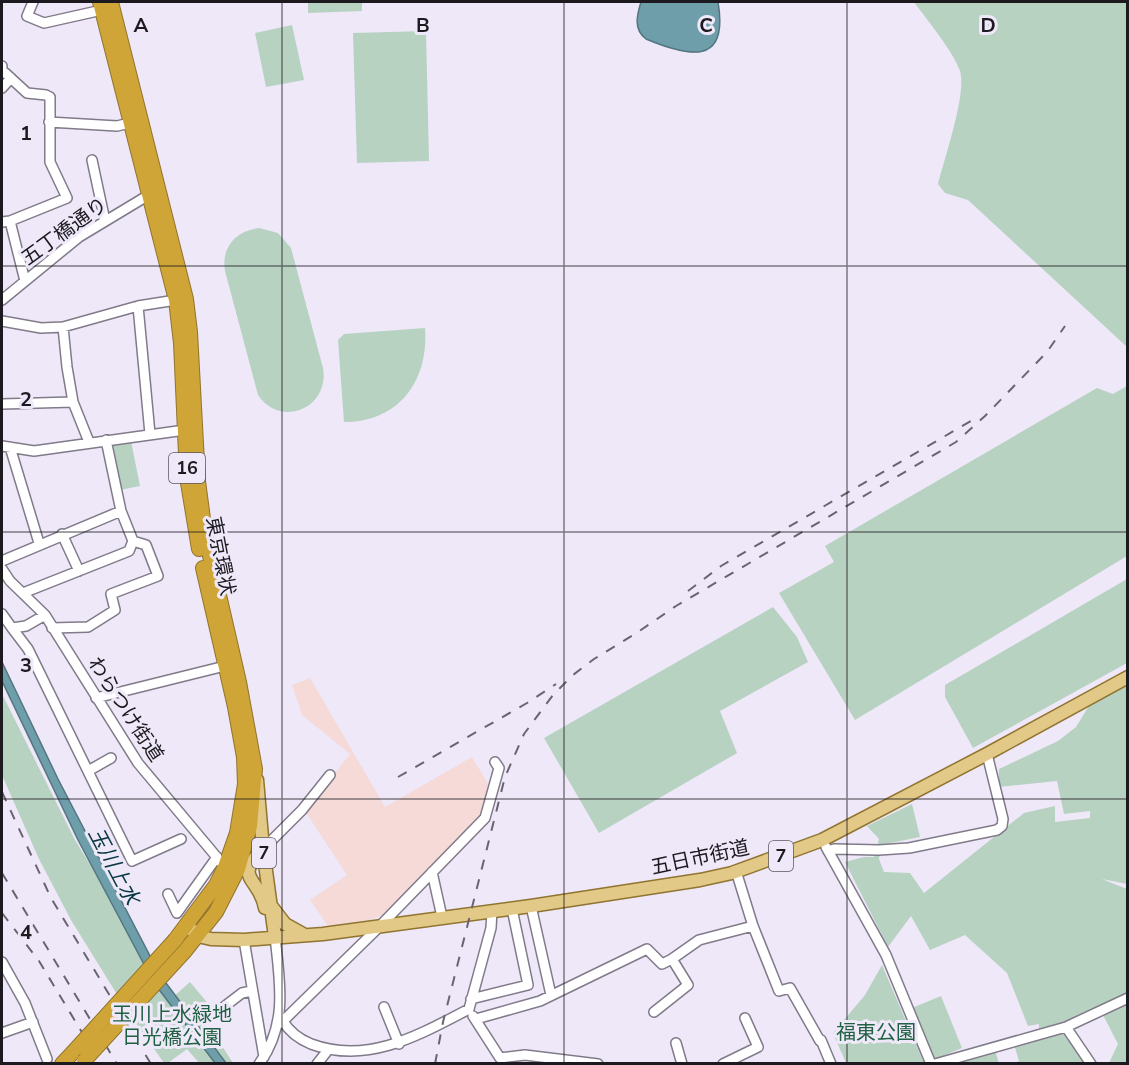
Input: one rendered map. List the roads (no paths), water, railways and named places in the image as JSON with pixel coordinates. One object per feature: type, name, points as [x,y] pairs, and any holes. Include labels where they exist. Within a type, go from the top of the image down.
[{"type":"highway","name":"東京環状","points":[[62,1064],[187,925],[216,885],[221,862],[237,832],[245,784],[244,756],[194,526],[187,477],[181,343],[176,300],[155,192],[130,123],[104,4]]},
{"type":"highway","name":"東京環状","points":[[83,1063],[185,951],[216,912],[238,869],[250,826],[254,801],[255,769],[239,682],[205,534],[198,481],[188,316],[181,276],[155,192],[104,4]]},
{"type":"main road","name":"五日市街道","points":[[198,936],[211,939],[244,940],[378,928],[700,880],[736,871],[822,840],[1128,678]]},
{"type":"main road","name":"7","points":[[255,769],[275,937]]},
{"type":"main road","points":[[263,849],[249,864],[248,871],[249,877],[265,902],[267,921],[275,937]]},
{"type":"main road","points":[[270,900],[275,913],[285,924],[298,933],[308,935]]},
{"type":"main road","points":[[187,925],[198,936]]},
{"type":"street","points":[[33,2],[27,16],[44,23],[104,4]]},
{"type":"street","points":[[2,66],[2,70],[27,93],[46,95],[50,98],[50,162],[67,198],[6,222],[25,281]]},
{"type":"street","points":[[2,88],[11,78]]},
{"type":"street","points":[[49,122],[117,126],[130,123]]},
{"type":"street","points":[[92,160],[105,221]]},
{"type":"street","name":"五丁橋通り","points":[[2,300],[79,237],[155,192]]},
{"type":"street","points":[[2,321],[41,328],[63,327],[138,306],[176,300]]},
{"type":"street","points":[[138,306],[150,434]]},
{"type":"street","points":[[63,327],[73,402],[89,442]]},
{"type":"street","points":[[2,404],[73,402]]},
{"type":"street","points":[[39,543],[6,447],[34,451],[186,430]]},
{"type":"street","points":[[23,594],[129,551],[133,541],[121,511],[106,440]]},
{"type":"street","points":[[2,561],[39,543],[121,511]]},
{"type":"street","points":[[62,534],[79,571]]},
{"type":"street","points":[[52,628],[88,627],[116,610],[111,594],[158,576],[146,545],[133,541]]},
{"type":"street","name":"わらつけ街道","points":[[2,569],[6,578],[45,615],[138,763],[221,862]]},
{"type":"street","points":[[2,614],[28,649],[132,861],[181,839]]},
{"type":"street","points":[[12,628],[26,626],[45,615]]},
{"type":"street","points":[[96,698],[225,666]]},
{"type":"street","points":[[828,851],[909,848],[997,830],[1002,826],[1003,819],[987,754]]},
{"type":"street","points":[[88,771],[111,758]]},
{"type":"street","points":[[261,1060],[280,1023],[378,928],[485,818],[499,768],[495,762]]},
{"type":"street","points":[[263,849],[302,810],[330,775]]},
{"type":"street","points":[[822,840],[886,955],[933,1064],[1066,1027],[1128,998]]},
{"type":"street","points":[[168,894],[177,914],[221,862]]},
{"type":"street","points":[[736,871],[753,926],[779,991],[790,988],[831,1064]]},
{"type":"street","points":[[432,873],[442,917]]},
{"type":"street","points":[[531,906],[551,995]]},
{"type":"street","points":[[471,999],[528,985],[512,909]]},
{"type":"street","points":[[280,1023],[300,1039],[328,1050],[379,1051],[399,1044],[468,1009],[491,928],[492,911]]},
{"type":"street","points":[[476,1019],[540,1001],[646,949],[662,964],[699,940],[753,926]]},
{"type":"street","points":[[275,937],[280,986],[280,1023]]},
{"type":"street","points":[[244,940],[261,1060]]},
{"type":"street","points":[[654,1012],[688,985],[672,959]]},
{"type":"street","points":[[2,961],[33,1022],[47,1059]]},
{"type":"street","points":[[225,1006],[242,993],[252,991]]},
{"type":"street","points":[[384,1007],[399,1044]]},
{"type":"street","points":[[468,1009],[476,1019],[497,1061],[525,1055],[598,1064]]},
{"type":"street","points":[[723,1064],[758,1047],[745,1018]]},
{"type":"street","points":[[2,1033],[33,1022]]},
{"type":"street","points":[[1066,1027],[1091,1064]]},
{"type":"street","points":[[676,1043],[682,1064]]},
{"type":"street","points":[[317,1064],[328,1050]]},
{"type":"street","points":[[364,1064],[365,1052]]},
{"type":"water","points":[[641,2],[718,2],[720,23],[717,37],[711,47],[691,52],[677,50],[646,39],[638,26],[637,17]]},
{"type":"water","points":[[2,662],[58,779],[160,975],[226,1063],[215,1063],[154,983],[78,840],[2,681]]},
{"type":"railway","points":[[435,1064],[443,1022],[505,777],[524,734],[553,695],[573,675],[594,659],[676,606],[956,442],[985,416],[1047,352],[1065,326]]},
{"type":"railway","points":[[688,591],[721,566],[971,421]]},
{"type":"railway","points":[[398,777],[556,684]]},
{"type":"railway","points":[[2,792],[51,898],[151,1064]]},
{"type":"railway","points":[[2,873],[117,1064]]},
{"type":"railway","points":[[2,913],[39,961],[101,1064]]},
{"type":"water label","name":"玉川上水","points":[[114,866]]},
{"type":"park label","name":"玉川上水緑地 日光橋公園","points":[[172,1026]]},
{"type":"park label","name":"福東公園","points":[[876,1032]]}]
